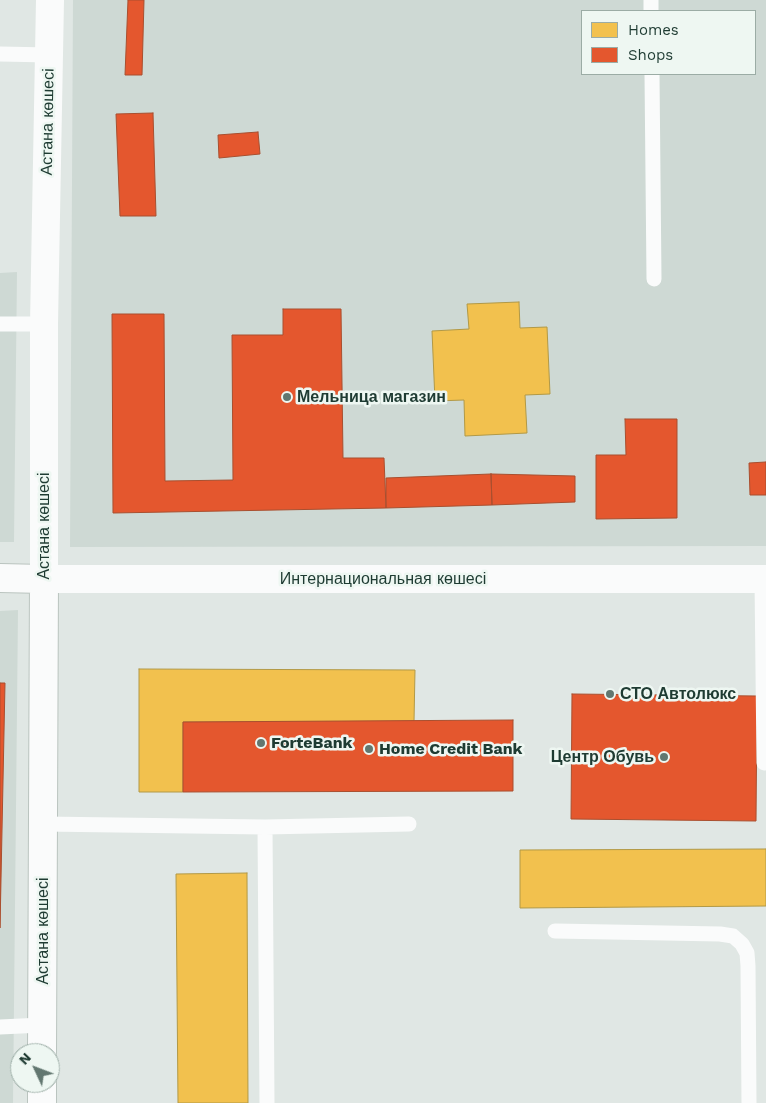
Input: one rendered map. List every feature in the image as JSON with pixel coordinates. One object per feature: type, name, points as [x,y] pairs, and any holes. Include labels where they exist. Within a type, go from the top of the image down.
[{"type":"street","name":"Астана көшесі","points":[[42,1043],[44,324],[50,0]]},
{"type":"street","name":"Интернациональная көшесі","points":[[0,578],[764,579]]},
{"type":"lane","points":[[0,54],[50,55]]},
{"type":"lane","points":[[652,75],[654,279]]},
{"type":"lane","points":[[0,324],[44,324]]},
{"type":"lane","points":[[764,579],[764,763]]},
{"type":"lane","points":[[43,824],[265,826],[409,824]]},
{"type":"lane","points":[[265,826],[267,1103]]},
{"type":"lane","points":[[555,931],[720,934],[733,936],[742,944],[748,966],[749,1103]]},
{"type":"lane","points":[[0,1027],[42,1026]]},
{"type":"shaded area","points":[[73,0],[766,0],[766,546],[70,547]]},
{"type":"shaded area","points":[[17,272],[14,542],[0,542],[0,273]]},
{"type":"shaded area","points":[[18,610],[14,1043],[10,1043],[10,1093],[13,1093],[13,1103],[0,1103],[0,611]]},
{"type":"building: Homes","points":[[519,302],[520,328],[547,327],[550,394],[525,395],[527,433],[465,436],[464,400],[435,401],[432,331],[469,329],[467,304]]},
{"type":"building: Homes","points":[[139,669],[415,670],[414,722],[183,722],[183,792],[139,792]]},
{"type":"building: Homes","points":[[766,849],[766,906],[520,908],[520,850]]},
{"type":"building: Homes","points":[[247,873],[248,1103],[178,1103],[176,874]]},
{"type":"building: Shops","points":[[128,0],[144,0],[142,75],[125,75]]},
{"type":"building: Shops","points":[[153,113],[156,216],[120,216],[116,114]]},
{"type":"building: Shops","points":[[258,132],[260,154],[219,158],[218,135]]},
{"type":"building: Shops","name":"Мельница магазин","points":[[283,309],[341,309],[343,458],[384,458],[386,508],[113,513],[112,314],[164,314],[165,481],[233,480],[232,335],[283,335]]},
{"type":"building: Shops","points":[[625,419],[677,419],[677,518],[596,519],[596,455],[626,455]]},
{"type":"building: Shops","points":[[766,462],[766,495],[750,495],[749,463]]},
{"type":"building: Shops","points":[[491,474],[575,476],[575,502],[492,505]]},
{"type":"building: Shops","points":[[491,474],[492,505],[386,508],[386,478]]},
{"type":"building: Shops","points":[[0,683],[5,683],[0,928]]},
{"type":"building: Shops","name":"Центр Обувь","points":[[572,694],[757,696],[756,821],[571,819]]},
{"type":"building: Shops","points":[[513,720],[513,791],[183,792],[183,722]]},
{"type":"place","name":"Мельница магазин","points":[[287,397]]},
{"type":"place","name":"СТО Автолюкс","points":[[610,694]]},
{"type":"place","name":"ForteBank","points":[[261,743]]},
{"type":"place","name":"Home Credit Bank","points":[[369,749]]},
{"type":"place","name":"Центр Обувь","points":[[664,757]]}]
